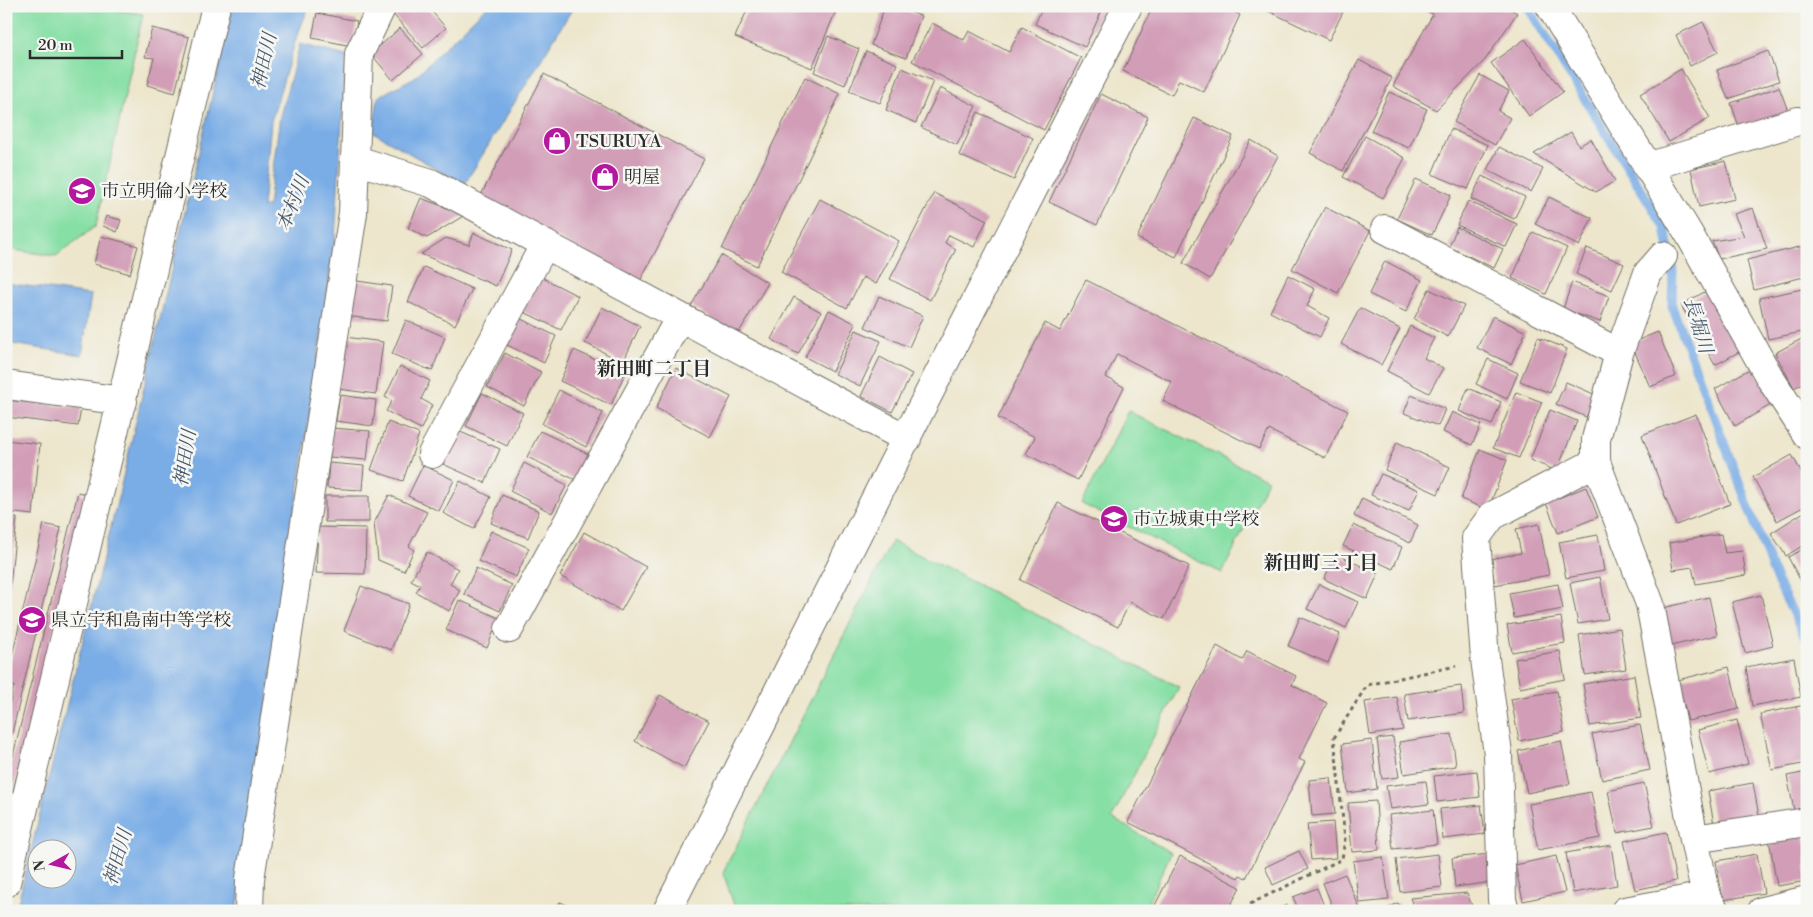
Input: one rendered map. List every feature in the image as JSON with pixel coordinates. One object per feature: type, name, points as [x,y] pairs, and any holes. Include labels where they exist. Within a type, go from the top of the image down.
[{"type":"street","points":[[6,883],[123,401],[216,6]]},
{"type":"street","points":[[249,911],[250,879],[353,213],[359,54],[382,6]]},
{"type":"street","points":[[667,911],[1020,213],[1128,6]]},
{"type":"street","points":[[1550,6],[1689,234],[1770,378],[1807,435]]},
{"type":"street","points":[[1647,167],[1798,121]]},
{"type":"street","points":[[356,160],[431,183],[907,439]]},
{"type":"street","points":[[1385,229],[1619,353]]},
{"type":"street","points":[[432,454],[545,244]]},
{"type":"street","points":[[1624,911],[1711,904],[1694,839],[1650,604],[1596,462],[1596,439],[1619,353],[1648,273],[1663,256]]},
{"type":"street","points":[[509,629],[680,317]]},
{"type":"street","points":[[6,385],[123,401]]},
{"type":"street","points":[[1505,911],[1502,900],[1498,754],[1485,659],[1476,538],[1492,516],[1596,462]]},
{"type":"street","points":[[1694,839],[1807,822]]},
{"type":"street","points":[[1762,911],[1807,900]]},
{"type":"path","points":[[1250,904],[1342,859],[1345,839],[1334,738],[1367,686],[1485,659]]},
{"type":"green space","points":[[6,6],[87,6],[143,14],[96,226],[56,256],[6,249]]},
{"type":"green space","points":[[1128,411],[1268,480],[1222,573],[1082,504]]},
{"type":"green space","points":[[892,541],[1179,687],[1112,818],[1171,853],[1144,911],[736,911],[723,872]]},
{"type":"water","points":[[233,6],[309,6],[296,39],[271,121],[263,207],[268,206],[280,116],[300,44],[346,56],[335,239],[237,911],[16,911],[28,862],[28,890],[78,890],[78,840],[34,840],[120,490]]},
{"type":"water","points":[[487,6],[574,6],[464,185],[373,132],[378,97],[415,77]]},
{"type":"water","points":[[6,283],[91,295],[82,355],[6,343]]},
{"type":"building","points":[[395,6],[427,6],[446,28],[423,48],[390,11]]},
{"type":"building","points":[[749,6],[838,6],[812,68],[735,37]]},
{"type":"building","points":[[885,6],[894,6],[921,16],[906,58],[871,45]]},
{"type":"building","points":[[1043,6],[1104,6],[1085,47],[1035,24]]},
{"type":"building","points":[[1153,6],[1222,6],[1240,15],[1204,92],[1179,80],[1172,95],[1123,71]]},
{"type":"building","points":[[1258,6],[1346,6],[1329,40]]},
{"type":"building","points":[[1413,6],[1506,6],[1517,13],[1485,60],[1436,110],[1393,86],[1433,14]]},
{"type":"building","points":[[317,13],[357,21],[352,46],[312,38]]},
{"type":"building","points":[[1703,22],[1718,52],[1690,66],[1676,35]]},
{"type":"building","points":[[932,23],[964,40],[969,31],[1009,52],[1022,27],[1081,58],[1044,130],[912,61]]},
{"type":"building","points":[[152,28],[189,37],[175,93],[147,85],[154,58],[145,57]]},
{"type":"building","points":[[400,28],[423,54],[393,80],[371,54]]},
{"type":"building","points":[[828,36],[859,49],[845,85],[814,72]]},
{"type":"building","points":[[1525,39],[1563,92],[1529,116],[1491,63]]},
{"type":"building","points":[[866,51],[897,64],[880,103],[849,91]]},
{"type":"building","points":[[1768,51],[1779,81],[1728,99],[1717,70]]},
{"type":"building","points":[[1359,60],[1392,78],[1343,171],[1310,153]]},
{"type":"building","points":[[902,68],[933,81],[916,123],[886,110]]},
{"type":"building","points":[[1681,69],[1710,118],[1669,142],[1640,94]]},
{"type":"building","points":[[544,74],[704,159],[640,281],[480,197]]},
{"type":"building","points":[[1480,75],[1509,91],[1498,111],[1510,118],[1495,145],[1454,122]]},
{"type":"building","points":[[1807,76],[1807,94],[1800,79]]},
{"type":"building","points":[[805,77],[840,94],[757,266],[722,249]]},
{"type":"building","points":[[1779,87],[1790,116],[1741,133],[1731,103]]},
{"type":"building","points":[[940,88],[976,106],[957,145],[921,127]]},
{"type":"building","points":[[1389,92],[1427,109],[1409,148],[1371,131]]},
{"type":"building","points":[[1101,94],[1148,117],[1097,225],[1049,202]]},
{"type":"building","points":[[978,112],[1033,138],[1014,180],[959,155]]},
{"type":"building","points":[[1194,118],[1233,136],[1176,257],[1137,238]]},
{"type":"building","points":[[1451,129],[1488,145],[1468,189],[1432,174]]},
{"type":"building","points":[[1571,132],[1579,146],[1591,139],[1615,181],[1596,192],[1534,154]]},
{"type":"building","points":[[1365,136],[1405,158],[1383,198],[1343,177]]},
{"type":"building","points":[[1251,140],[1278,156],[1210,279],[1183,263]]},
{"type":"building","points":[[1499,147],[1543,169],[1531,192],[1487,170]]},
{"type":"building","points":[[1726,161],[1735,199],[1699,207],[1691,169]]},
{"type":"building","points":[[1482,176],[1525,197],[1514,219],[1471,199]]},
{"type":"building","points":[[1416,179],[1451,195],[1432,235],[1397,219]]},
{"type":"building","points":[[934,193],[987,220],[974,247],[949,235],[945,243],[956,249],[930,300],[890,279]]},
{"type":"building","points":[[1549,197],[1592,218],[1579,246],[1535,224]]},
{"type":"building","points":[[421,198],[465,215],[427,238],[408,228]]},
{"type":"building","points":[[820,199],[899,241],[876,284],[863,277],[847,308],[781,272]]},
{"type":"building","points":[[1468,201],[1517,224],[1506,247],[1457,225]]},
{"type":"building","points":[[1325,207],[1370,231],[1338,293],[1292,269]]},
{"type":"building","points":[[1753,208],[1767,249],[1719,259],[1712,241],[1744,236],[1734,214]]},
{"type":"building","points":[[106,216],[121,220],[117,232],[103,226]]},
{"type":"building","points":[[1457,227],[1503,249],[1494,268],[1449,247]]},
{"type":"building","points":[[1533,232],[1567,248],[1546,294],[1512,278]]},
{"type":"building","points":[[474,233],[512,250],[496,286],[421,254],[446,238],[469,245]]},
{"type":"building","points":[[101,236],[138,246],[130,274],[94,264]]},
{"type":"building","points":[[1803,246],[1807,262],[1807,276],[1754,290],[1747,260]]},
{"type":"building","points":[[1587,248],[1624,264],[1612,290],[1576,274]]},
{"type":"building","points":[[721,255],[768,283],[738,334],[691,306]]},
{"type":"building","points":[[1385,261],[1422,280],[1406,312],[1369,294]]},
{"type":"building","points":[[424,267],[472,289],[455,325],[408,302]]},
{"type":"building","points":[[1288,275],[1315,289],[1307,306],[1329,318],[1320,337],[1270,312]]},
{"type":"building","points":[[539,276],[578,296],[561,330],[522,311]]},
{"type":"building","points":[[350,280],[392,286],[387,321],[345,316]]},
{"type":"building","points":[[1086,280],[1348,411],[1325,458],[1269,430],[1259,449],[1163,401],[1172,382],[1117,354],[1106,377],[1124,387],[1078,480],[1026,454],[1035,437],[998,418],[1045,323],[1060,331]]},
{"type":"building","points":[[1572,282],[1609,296],[1600,322],[1563,309]]},
{"type":"building","points":[[1807,288],[1807,331],[1768,339],[1759,298]]},
{"type":"building","points":[[1429,289],[1464,306],[1448,337],[1414,319]]},
{"type":"building","points":[[1710,289],[1744,349],[1715,365],[1681,305]]},
{"type":"building","points":[[879,296],[923,316],[909,347],[865,327]]},
{"type":"building","points":[[794,297],[821,312],[798,354],[771,339]]},
{"type":"building","points":[[602,307],[640,326],[623,362],[585,343]]},
{"type":"building","points":[[1360,308],[1400,329],[1381,365],[1341,344]]},
{"type":"building","points":[[829,310],[856,324],[832,371],[805,357]]},
{"type":"building","points":[[1493,316],[1526,332],[1511,364],[1477,348]]},
{"type":"building","points":[[519,318],[556,336],[544,363],[507,345]]},
{"type":"building","points":[[406,320],[445,337],[432,371],[392,354]]},
{"type":"building","points":[[1410,326],[1434,338],[1424,358],[1443,368],[1429,393],[1387,371]]},
{"type":"building","points":[[856,330],[881,341],[860,386],[835,374]]},
{"type":"building","points":[[1658,332],[1676,376],[1650,387],[1631,343]]},
{"type":"building","points":[[1807,336],[1807,360],[1805,361],[1807,365],[1807,381],[1794,388],[1775,353]]},
{"type":"building","points":[[345,337],[383,342],[376,394],[338,389]]},
{"type":"building","points":[[1538,337],[1567,349],[1550,393],[1520,381]]},
{"type":"building","points":[[574,350],[625,373],[611,405],[560,381]]},
{"type":"building","points":[[505,353],[541,372],[524,406],[487,387]]},
{"type":"building","points":[[880,357],[912,374],[892,412],[861,396]]},
{"type":"building","points":[[1488,359],[1518,373],[1507,399],[1476,384]]},
{"type":"building","points":[[400,366],[430,381],[421,399],[432,405],[421,429],[386,411],[392,401],[385,397]]},
{"type":"building","points":[[1753,367],[1774,403],[1735,426],[1715,389]]},
{"type":"building","points":[[676,368],[731,397],[710,437],[656,408]]},
{"type":"building","points":[[1566,382],[1596,395],[1586,417],[1556,404]]},
{"type":"building","points":[[1468,388],[1501,402],[1492,425],[1459,411]]},
{"type":"building","points":[[559,390],[603,413],[586,447],[542,424]]},
{"type":"building","points":[[1516,392],[1542,402],[1519,458],[1493,448]]},
{"type":"building","points":[[482,393],[523,413],[507,446],[466,426]]},
{"type":"building","points":[[340,395],[376,400],[373,426],[336,421]]},
{"type":"building","points":[[1411,395],[1445,409],[1438,426],[1404,413]]},
{"type":"building","points":[[6,400],[81,408],[78,426],[6,417]]},
{"type":"building","points":[[1550,410],[1577,421],[1557,471],[1530,460]]},
{"type":"building","points":[[1452,412],[1481,425],[1472,445],[1443,432]]},
{"type":"building","points":[[1696,414],[1730,504],[1676,525],[1642,435]]},
{"type":"building","points":[[388,422],[419,434],[403,481],[371,470]]},
{"type":"building","points":[[331,428],[370,431],[367,460],[329,457]]},
{"type":"building","points":[[458,431],[500,449],[485,483],[443,464]]},
{"type":"building","points":[[540,431],[588,454],[576,480],[527,457]]},
{"type":"building","points":[[6,440],[40,444],[33,515],[6,512]]},
{"type":"building","points":[[1397,442],[1450,467],[1438,494],[1385,470]]},
{"type":"building","points":[[1480,449],[1507,460],[1488,510],[1461,499]]},
{"type":"building","points":[[1792,455],[1807,483],[1807,505],[1777,521],[1753,477]]},
{"type":"building","points":[[329,463],[364,466],[362,490],[327,488]]},
{"type":"building","points":[[524,463],[567,485],[552,513],[510,491]]},
{"type":"building","points":[[423,465],[454,480],[439,511],[408,496]]},
{"type":"building","points":[[1381,474],[1419,490],[1409,511],[1371,495]]},
{"type":"building","points":[[460,481],[491,497],[474,529],[443,513]]},
{"type":"building","points":[[1586,487],[1598,517],[1558,533],[1546,503]]},
{"type":"building","points":[[78,492],[87,495],[6,819],[6,784]]},
{"type":"building","points":[[389,495],[427,512],[409,546],[414,550],[404,571],[378,560],[374,523]]},
{"type":"building","points":[[502,495],[539,511],[528,538],[491,523]]},
{"type":"building","points":[[325,496],[369,496],[369,522],[325,522]]},
{"type":"building","points":[[1362,498],[1418,525],[1410,543],[1354,516]]},
{"type":"building","points":[[1058,503],[1189,566],[1164,619],[1130,602],[1118,627],[1020,580]]},
{"type":"building","points":[[1807,510],[1807,543],[1786,556],[1771,533]]},
{"type":"building","points":[[6,517],[17,518],[8,605],[6,605]]},
{"type":"building","points":[[44,524],[61,528],[11,737],[6,735],[6,717],[14,686],[6,684],[6,680]]},
{"type":"building","points":[[1539,524],[1549,575],[1495,585],[1490,559],[1521,553],[1516,529]]},
{"type":"building","points":[[1353,525],[1402,547],[1393,569],[1343,546]]},
{"type":"building","points":[[318,527],[366,528],[365,574],[316,573]]},
{"type":"building","points":[[491,531],[529,548],[516,577],[478,561]]},
{"type":"building","points":[[584,532],[646,567],[621,611],[560,576]]},
{"type":"building","points":[[1721,534],[1725,553],[1742,551],[1746,575],[1696,584],[1692,567],[1673,570],[1669,543]]},
{"type":"building","points":[[1598,535],[1604,571],[1566,578],[1559,542]]},
{"type":"building","points":[[1807,547],[1807,588],[1805,589],[1788,557]]},
{"type":"building","points":[[427,552],[458,569],[450,584],[460,590],[449,611],[416,592],[420,585],[411,580]]},
{"type":"building","points":[[1336,554],[1378,574],[1367,599],[1324,579]]},
{"type":"building","points":[[476,568],[512,585],[500,611],[464,594]]},
{"type":"building","points":[[1600,577],[1608,619],[1578,624],[1570,583]]},
{"type":"building","points":[[1319,584],[1358,602],[1346,628],[1307,609]]},
{"type":"building","points":[[1558,584],[1563,609],[1514,618],[1509,593]]},
{"type":"building","points":[[361,586],[409,604],[391,650],[344,631]]},
{"type":"building","points":[[1761,595],[1773,646],[1745,653],[1732,602]]},
{"type":"building","points":[[1709,597],[1717,635],[1671,646],[1663,608]]},
{"type":"building","points":[[459,600],[499,618],[487,648],[446,630]]},
{"type":"building","points":[[1300,617],[1340,634],[1328,663],[1288,646]]},
{"type":"building","points":[[1561,617],[1565,643],[1512,652],[1507,625]]},
{"type":"building","points":[[1620,628],[1626,669],[1585,675],[1579,635]]},
{"type":"building","points":[[1217,646],[1242,660],[1247,651],[1296,676],[1292,685],[1327,703],[1299,759],[1305,762],[1246,878],[1240,875],[1238,878],[1128,822]]},
{"type":"building","points":[[1560,651],[1565,679],[1520,688],[1515,659]]},
{"type":"building","points":[[1794,658],[1801,697],[1752,706],[1746,667]]},
{"type":"building","points":[[1729,667],[1739,709],[1688,721],[1678,680]]},
{"type":"building","points":[[1634,675],[1641,718],[1590,726],[1583,684]]},
{"type":"building","points":[[1461,686],[1464,713],[1408,721],[1404,694]]},
{"type":"building","points":[[1557,691],[1564,732],[1519,741],[1511,699]]},
{"type":"building","points":[[660,695],[709,721],[684,768],[635,741]]},
{"type":"building","points":[[1397,697],[1403,730],[1370,735],[1365,702]]},
{"type":"building","points":[[1805,705],[1807,714],[1807,763],[1772,770],[1760,714]]},
{"type":"building","points":[[1737,720],[1748,764],[1709,774],[1698,730]]},
{"type":"building","points":[[1640,725],[1650,770],[1602,780],[1592,734]]},
{"type":"building","points":[[1452,734],[1456,766],[1404,774],[1399,742]]},
{"type":"building","points":[[1393,737],[1399,777],[1382,779],[1377,739]]},
{"type":"building","points":[[1372,740],[1377,789],[1348,793],[1342,744]]},
{"type":"building","points":[[1561,741],[1570,784],[1527,793],[1518,751]]},
{"type":"building","points":[[1477,771],[1480,797],[1437,802],[1434,776]]},
{"type":"building","points":[[1807,772],[1807,807],[1794,810],[1787,776]]},
{"type":"building","points":[[1331,778],[1335,814],[1312,816],[1309,780]]},
{"type":"building","points":[[1426,781],[1429,804],[1390,809],[1386,786]]},
{"type":"building","points":[[1644,783],[1654,826],[1617,833],[1608,791]]},
{"type":"building","points":[[1753,783],[1760,822],[1715,830],[1708,791]]},
{"type":"building","points":[[1591,792],[1600,838],[1538,850],[1529,804]]},
{"type":"building","points":[[1376,801],[1379,850],[1352,852],[1348,803]]},
{"type":"building","points":[[1481,805],[1485,834],[1443,839],[1440,809]]},
{"type":"building","points":[[1433,810],[1437,844],[1393,849],[1389,815]]},
{"type":"building","points":[[1333,822],[1336,858],[1311,860],[1307,824]]},
{"type":"building","points":[[1666,832],[1676,881],[1635,890],[1624,841]]},
{"type":"building","points":[[1805,833],[1807,881],[1777,886],[1769,839]]},
{"type":"building","points":[[1611,845],[1617,885],[1573,893],[1566,853]]},
{"type":"building","points":[[1299,851],[1308,869],[1273,885],[1265,867]]},
{"type":"building","points":[[1438,854],[1442,887],[1400,892],[1396,859]]},
{"type":"building","points":[[1490,854],[1493,882],[1455,887],[1452,858]]},
{"type":"building","points":[[1757,854],[1764,893],[1723,900],[1716,861]]},
{"type":"building","points":[[1180,856],[1240,887],[1228,911],[1152,911]]},
{"type":"building","points":[[1556,856],[1565,892],[1523,901],[1515,865]]},
{"type":"building","points":[[1383,857],[1389,900],[1359,903],[1353,861]]},
{"type":"building","points":[[1345,874],[1361,911],[1334,911],[1323,883]]},
{"type":"building","points":[[1317,888],[1326,911],[1299,911],[1293,897]]},
{"type":"building","points":[[1467,893],[1474,911],[1415,911],[1410,898]]},
{"type":"building","points":[[560,902],[581,911],[556,911]]},
{"type":"building","points":[[1398,903],[1402,911],[1382,911]]},
{"type":"building","points":[[1287,905],[1289,911],[1273,911]]},
{"type":"waterway","name":"長堀川","points":[[1527,6],[1665,228],[1673,271],[1672,306],[1775,577],[1807,641]]},
{"type":"place","name":"TSURUYA","points":[[557,141]]},
{"type":"place","name":"明屋","points":[[605,177]]},
{"type":"place","name":"市立明倫小学校","points":[[82,191]]},
{"type":"place","name":"市立城東中学校","points":[[1114,519]]},
{"type":"place","name":"県立宇和島南中等学校","points":[[32,620]]},
{"type":"district","name":"新田町二丁目","points":[[654,368]]},
{"type":"district","name":"新田町三丁目","points":[[1321,562]]},
{"type":"water label","name":"神田川","points":[[263,61]]},
{"type":"water label","name":"本村川","points":[[292,203]]},
{"type":"water label","name":"神田川","points":[[184,458]]},
{"type":"water label","name":"神田川","points":[[117,857]]}]
